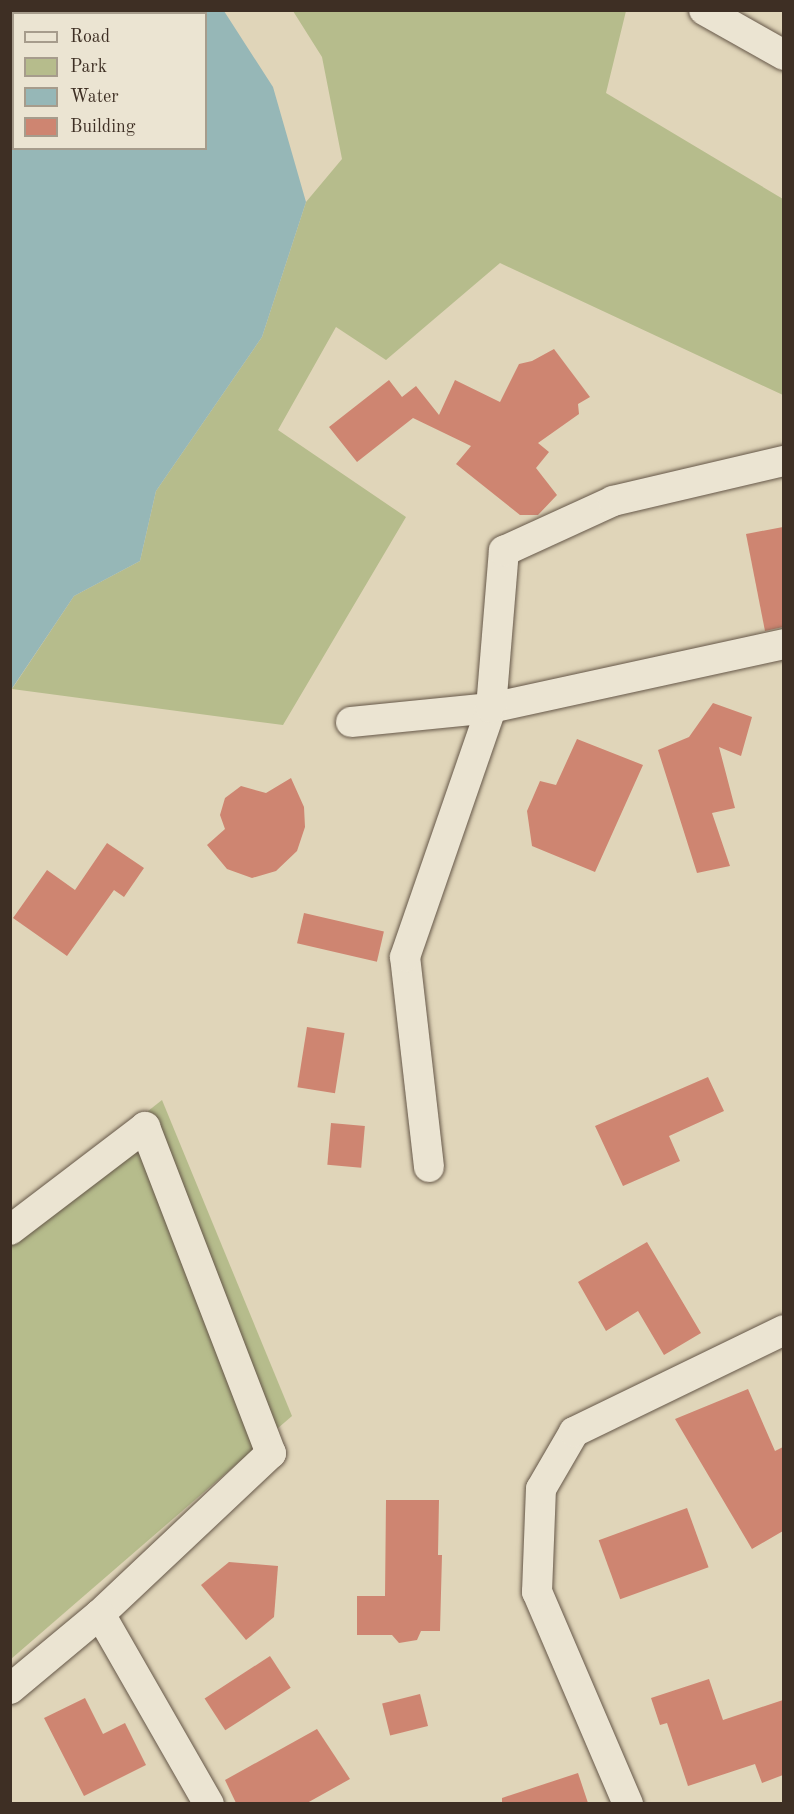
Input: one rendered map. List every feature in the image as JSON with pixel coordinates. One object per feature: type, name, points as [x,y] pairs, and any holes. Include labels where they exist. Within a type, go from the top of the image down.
[{"type":"street","points":[[704,10],[783,55]]},
{"type":"street","points":[[429,1167],[405,957],[491,708],[504,551],[614,501],[783,461]]},
{"type":"street","points":[[351,722],[491,708],[783,644]]},
{"type":"street","points":[[10,1230],[145,1127],[271,1453],[100,1614],[10,1689]]},
{"type":"street","points":[[628,1803],[537,1592],[541,1488],[574,1432],[783,1330]]},
{"type":"street","points":[[100,1614],[209,1803]]},
{"type":"green space","points":[[293,11],[626,11],[606,93],[783,199],[783,395],[500,263],[386,360],[336,327],[278,430],[406,517],[283,725],[12,689],[74,596],[140,561],[156,491],[262,337],[306,202],[342,159],[322,57]]},
{"type":"green space","points":[[162,1100],[292,1416],[11,1659],[11,1219]]},
{"type":"water","points":[[11,10],[224,11],[273,87],[306,202],[262,337],[156,491],[140,561],[74,596],[11,690]]},
{"type":"building","points":[[554,349],[590,397],[578,404],[579,414],[538,443],[549,452],[536,468],[557,495],[538,515],[520,515],[456,464],[471,446],[413,418],[357,462],[329,427],[389,380],[402,397],[416,386],[439,415],[455,380],[500,402],[519,364],[532,361]]},
{"type":"building","points":[[783,527],[783,627],[765,631],[746,534]]},
{"type":"building","points":[[713,703],[752,717],[741,756],[719,747],[735,808],[712,813],[730,866],[697,873],[658,750],[689,737]]},
{"type":"building","points":[[577,739],[643,765],[595,872],[532,846],[527,811],[540,781],[556,785]]},
{"type":"building","points":[[291,778],[304,807],[305,827],[297,851],[276,871],[252,878],[227,869],[207,845],[225,829],[220,815],[225,798],[241,786],[266,793]]},
{"type":"building","points":[[107,843],[144,868],[124,897],[114,890],[67,956],[13,918],[47,870],[75,890]]},
{"type":"building","points":[[304,913],[384,931],[377,962],[297,943]]},
{"type":"building","points":[[307,1027],[345,1033],[335,1093],[297,1087]]},
{"type":"building","points":[[708,1077],[724,1111],[669,1136],[680,1161],[623,1186],[595,1126]]},
{"type":"building","points":[[331,1123],[365,1126],[361,1168],[327,1165]]},
{"type":"building","points":[[647,1242],[701,1333],[664,1355],[638,1311],[606,1331],[578,1282]]},
{"type":"building","points":[[748,1389],[775,1451],[783,1447],[783,1531],[752,1549],[675,1419]]},
{"type":"building","points":[[386,1500],[439,1500],[438,1555],[442,1555],[440,1631],[421,1631],[417,1640],[399,1643],[392,1635],[357,1635],[357,1596],[385,1596]]},
{"type":"building","points":[[687,1508],[709,1567],[620,1599],[599,1540]]},
{"type":"building","points":[[229,1562],[278,1566],[274,1617],[246,1640],[201,1585]]},
{"type":"building","points":[[270,1656],[291,1688],[225,1730],[205,1698]]},
{"type":"building","points":[[709,1679],[723,1720],[783,1700],[783,1775],[762,1783],[755,1764],[688,1786],[667,1723],[660,1725],[651,1698]]},
{"type":"building","points":[[420,1694],[428,1726],[390,1735],[382,1703]]},
{"type":"building","points":[[85,1698],[103,1734],[125,1723],[146,1765],[84,1796],[44,1718]]},
{"type":"building","points":[[317,1729],[350,1779],[307,1803],[236,1803],[225,1780]]},
{"type":"building","points":[[578,1773],[588,1803],[502,1803],[502,1798]]}]
